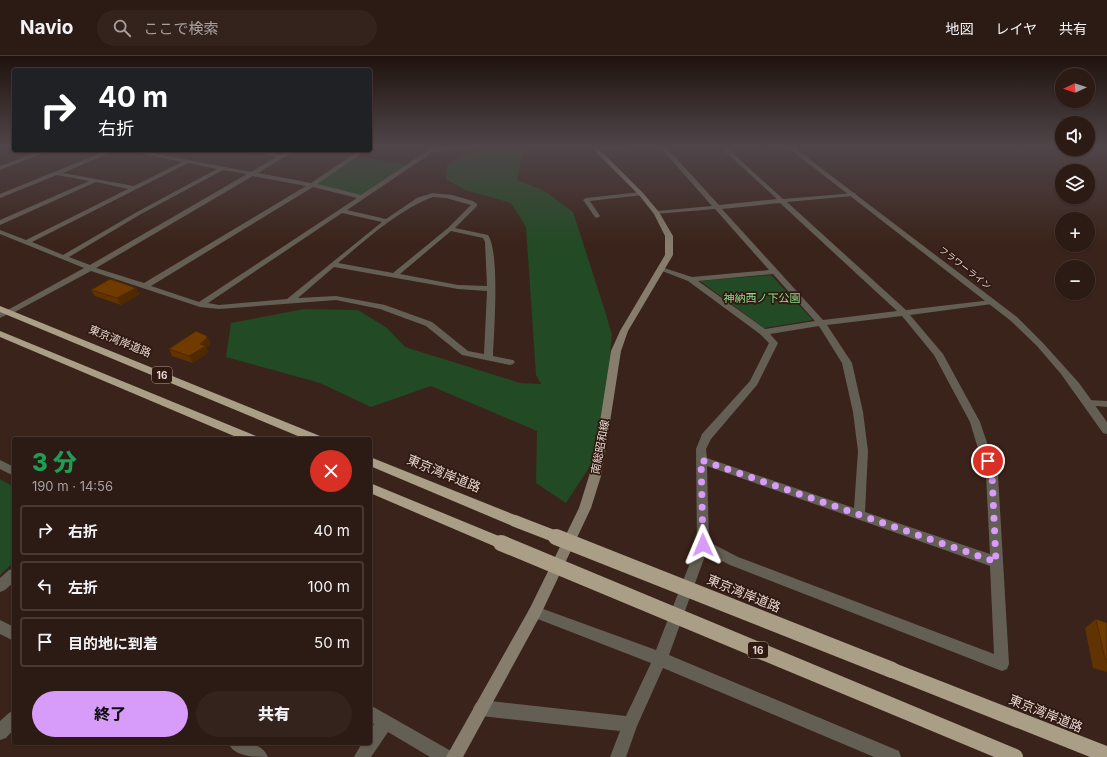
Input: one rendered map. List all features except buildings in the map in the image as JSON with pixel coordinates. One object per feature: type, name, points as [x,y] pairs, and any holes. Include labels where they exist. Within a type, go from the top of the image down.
[{"type":"highway","name":"東京湾岸道路","points":[[3,312],[311,437]]},
{"type":"highway","name":"16","points":[[0,334],[247,437]]},
{"type":"highway","name":"東京湾岸道路","points":[[372,462],[515,521],[1107,755]]},
{"type":"highway","name":"16","points":[[372,489],[1015,757]]},
{"type":"main road","name":"南総昭和線","points":[[454,757],[535,612],[585,508],[595,476],[602,441],[616,351],[624,331],[669,255],[669,236],[657,213],[626,179]]},
{"type":"street","points":[[0,196],[42,179]]},
{"type":"street","points":[[83,179],[135,188]]},
{"type":"street","points":[[27,242],[153,179]]},
{"type":"street","points":[[64,257],[139,213],[202,179]]},
{"type":"street","points":[[3,312],[90,268],[244,179]]},
{"type":"street","points":[[278,179],[362,197]]},
{"type":"street","points":[[145,286],[321,179]]},
{"type":"street","points":[[200,305],[342,212],[389,179]]},
{"type":"street","points":[[691,179],[821,323],[847,363],[858,412],[862,451],[859,515]]},
{"type":"street","points":[[703,545],[734,561],[1002,664],[992,475],[975,422],[938,354],[904,313],[758,179]]},
{"type":"street","name":"フラワーライン","points":[[833,179],[992,302],[1035,339],[1058,363],[1089,403],[1107,430]]},
{"type":"street","points":[[0,223],[94,181]]},
{"type":"street","points":[[597,216],[586,200],[641,194]]},
{"type":"street","points":[[657,213],[853,194]]},
{"type":"street","points":[[290,301],[387,221],[423,197],[433,195],[471,202],[475,205],[450,229],[394,276]]},
{"type":"street","points":[[342,212],[387,221]]},
{"type":"street","points":[[450,229],[486,236],[489,242],[491,289],[488,358]]},
{"type":"street","points":[[0,232],[90,268],[200,305],[219,307],[336,298],[382,307],[429,324],[465,353],[510,362]]},
{"type":"street","points":[[334,264],[458,287],[491,289]]},
{"type":"street","points":[[618,757],[630,724],[660,659],[703,545],[701,449],[706,438],[754,383],[774,343],[762,332],[691,279],[661,269]]},
{"type":"street","points":[[691,279],[774,272]]},
{"type":"street","points":[[762,332],[821,323],[992,302]]},
{"type":"street","points":[[1089,403],[1107,404]]},
{"type":"street","points":[[701,460],[996,562]]},
{"type":"street","points":[[0,464],[12,471]]},
{"type":"street","points":[[0,586],[12,576]]},
{"type":"street","points":[[535,612],[660,659],[893,757]]},
{"type":"street","points":[[0,627],[12,633]]},
{"type":"street","points":[[481,708],[630,724]]},
{"type":"street","points":[[372,714],[445,757]]},
{"type":"street","points":[[0,732],[12,720]]},
{"type":"street","points":[[372,742],[385,722]]},
{"type":"street","points":[[239,745],[260,757]]},
{"type":"street","points":[[362,757],[370,745]]},
{"type":"green space","points":[[321,179],[389,179],[362,197],[312,185]]},
{"type":"green space","points":[[446,179],[517,179],[517,180],[543,190],[573,212],[612,335],[600,451],[566,503],[536,483],[537,431],[431,386],[371,407],[320,383],[226,357],[231,323],[304,309],[358,310],[387,328],[405,347],[520,383],[541,384],[536,375],[526,227],[511,203],[465,190]]},
{"type":"green space","name":"神納西ノ下公園","points":[[771,275],[813,320],[764,328],[700,281]]},
{"type":"green space","points":[[0,479],[12,486],[12,564],[0,575]]},
{"type":"route","points":[[703,545],[701,460],[996,562],[992,475],[988,461]]}]
